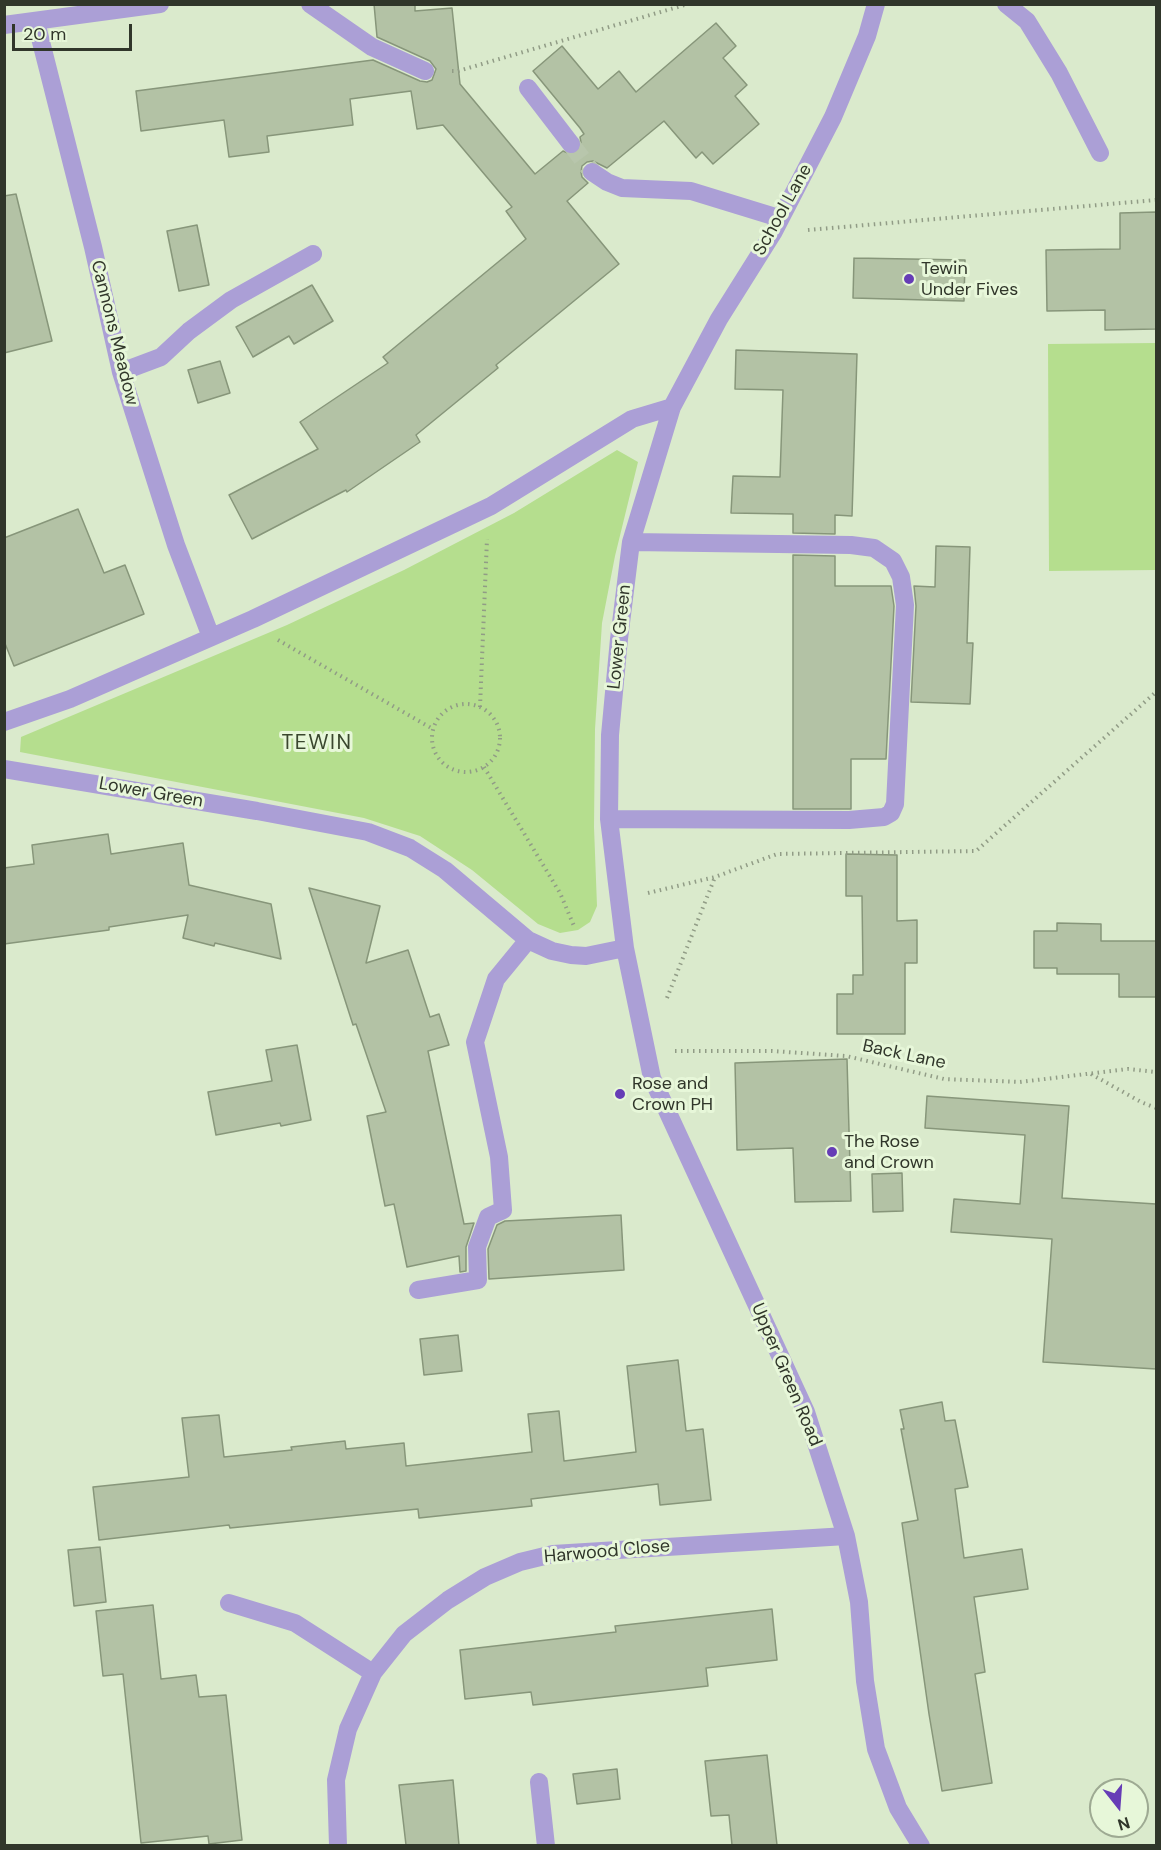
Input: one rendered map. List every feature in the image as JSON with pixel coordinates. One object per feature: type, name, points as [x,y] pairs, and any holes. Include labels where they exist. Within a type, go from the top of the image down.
[{"type":"street","points":[[4,25],[160,4]]},
{"type":"street","points":[[310,4],[372,47],[425,71]]},
{"type":"street","name":"School Lane","points":[[672,407],[718,319],[776,225],[833,117],[867,36],[876,4]]},
{"type":"street","points":[[1005,4],[1027,21],[1059,73],[1100,153]]},
{"type":"street","name":"Cannons Meadow","points":[[36,22],[93,247],[121,372],[176,545],[211,638]]},
{"type":"street","points":[[528,88],[571,144]]},
{"type":"street","points":[[592,172],[607,183],[622,188],[691,191],[776,225]]},
{"type":"street","points":[[121,372],[161,357],[189,331],[231,300],[313,254]]},
{"type":"street","points":[[4,722],[70,699],[253,619],[491,506],[632,419],[672,407]]},
{"type":"street","name":"Lower Green","points":[[4,769],[368,832],[410,848],[445,870],[528,940],[552,951],[586,956],[625,948],[609,819],[610,735],[631,542],[672,407]]},
{"type":"street","points":[[609,819],[849,820],[884,817],[891,813],[895,804],[905,605],[901,577],[893,561],[874,548],[851,545],[631,542]]},
{"type":"street","points":[[418,1290],[478,1280],[477,1246],[489,1217],[503,1210],[499,1157],[475,1042],[496,980],[528,940]]},
{"type":"street","name":"Upper Green Road","points":[[625,948],[652,1078],[806,1413],[846,1536],[859,1602],[865,1681],[876,1749],[898,1808],[921,1845]]},
{"type":"street","name":"Harwood Close","points":[[339,1845],[336,1780],[348,1729],[373,1673],[404,1634],[448,1600],[485,1576],[520,1562],[553,1554],[846,1536]]},
{"type":"street","points":[[229,1603],[295,1623],[373,1673]]},
{"type":"street","points":[[539,1782],[546,1845]]},
{"type":"path","points":[[425,71],[458,71],[688,4]]},
{"type":"path","points":[[776,225],[980,217],[1156,200]]},
{"type":"path","points":[[480,707],[487,543],[491,506]]},
{"type":"path","points":[[253,619],[274,638],[433,729]]},
{"type":"path","points":[[466,703],[480,707],[490,714],[497,724],[500,735],[496,755],[484,767],[471,772],[448,767],[435,752],[432,741],[433,729],[443,712],[454,706],[466,703]]},
{"type":"path","points":[[484,767],[560,893],[586,956]]},
{"type":"path","points":[[646,1053],[715,877]]},
{"type":"path","name":"Back Lane","points":[[646,1053],[698,1050],[772,1051],[846,1056],[944,1079],[1020,1082],[1128,1069],[1156,1072]]},
{"type":"path","points":[[1091,1073],[1141,1102],[1156,1108]]},
{"type":"green space","points":[[1156,343],[1156,570],[1049,571],[1048,344]]},
{"type":"green space","points":[[617,450],[638,462],[615,556],[602,623],[595,729],[594,827],[597,906],[590,922],[578,930],[560,933],[538,924],[472,870],[420,836],[364,818],[20,752],[21,737],[287,625],[404,570],[514,513]]},
{"type":"building","points":[[374,4],[415,4],[415,11],[452,8],[460,84],[535,174],[563,151],[573,155],[582,148],[580,137],[584,134],[533,71],[562,46],[598,89],[619,71],[636,92],[716,23],[736,46],[723,58],[747,85],[735,96],[759,124],[713,164],[702,152],[696,158],[664,121],[607,168],[593,161],[582,166],[582,177],[588,183],[567,201],[619,264],[496,365],[498,368],[416,435],[420,442],[347,492],[346,490],[252,539],[229,495],[318,449],[300,422],[388,363],[383,357],[526,239],[506,211],[512,207],[443,125],[417,129],[411,91],[350,99],[353,125],[267,136],[269,152],[229,157],[224,120],[141,131],[136,91],[373,60],[420,81],[432,80],[436,69],[430,61],[377,37]]},
{"type":"building","points":[[16,194],[52,341],[4,353],[4,196]]},
{"type":"building","points":[[1156,212],[1156,329],[1105,330],[1105,310],[1047,311],[1046,250],[1120,249],[1120,213]]},
{"type":"building","points":[[197,225],[209,285],[179,291],[167,231]]},
{"type":"building","name":"Tewin Under Fives","points":[[854,258],[965,260],[964,301],[853,298]]},
{"type":"building","points":[[312,285],[333,321],[294,344],[289,336],[253,357],[236,327]]},
{"type":"building","points":[[736,350],[857,354],[852,516],[835,515],[835,534],[793,533],[793,514],[731,513],[733,476],[780,477],[783,390],[735,389]]},
{"type":"building","points":[[220,361],[230,393],[198,403],[188,370]]},
{"type":"building","points":[[78,509],[104,573],[125,565],[144,614],[14,666],[4,641],[4,538]]},
{"type":"building","points":[[936,546],[970,547],[967,643],[973,643],[970,704],[911,702],[916,606],[914,586],[935,587]]},
{"type":"building","points":[[793,555],[835,556],[835,586],[891,586],[894,606],[886,759],[851,759],[851,809],[793,809]]},
{"type":"building","points":[[108,834],[111,854],[183,843],[189,885],[271,904],[281,959],[215,943],[214,946],[183,938],[188,915],[109,927],[109,930],[4,944],[4,868],[34,864],[32,845]]},
{"type":"building","points":[[846,854],[897,855],[897,921],[917,920],[917,963],[905,963],[905,1034],[837,1034],[837,994],[853,994],[853,975],[863,975],[862,896],[846,896]]},
{"type":"building","points":[[309,888],[380,906],[366,963],[408,950],[430,1017],[439,1014],[449,1045],[428,1051],[464,1224],[474,1223],[466,1247],[466,1271],[460,1272],[459,1256],[407,1267],[394,1204],[385,1206],[367,1116],[386,1112],[356,1024],[353,1025]]},
{"type":"building","points":[[1057,923],[1101,924],[1101,941],[1156,941],[1156,997],[1119,997],[1119,974],[1057,974],[1057,968],[1034,968],[1034,931],[1057,931]]},
{"type":"building","points":[[297,1045],[311,1120],[281,1126],[280,1123],[216,1135],[208,1092],[272,1081],[266,1050]]},
{"type":"building","points":[[847,1059],[851,1201],[795,1202],[793,1148],[737,1150],[735,1063]]},
{"type":"building","points":[[927,1096],[1069,1106],[1062,1198],[1156,1204],[1156,1369],[1043,1362],[1052,1239],[951,1232],[954,1199],[1020,1204],[1025,1135],[925,1128]]},
{"type":"building","points":[[902,1173],[903,1211],[873,1212],[872,1174]]},
{"type":"building","points":[[621,1215],[624,1270],[489,1279],[488,1249],[497,1225],[505,1221]]},
{"type":"building","points":[[458,1335],[462,1371],[424,1375],[420,1339]]},
{"type":"building","points":[[678,1360],[686,1431],[703,1429],[711,1500],[660,1505],[658,1484],[531,1499],[532,1506],[419,1518],[418,1509],[230,1528],[229,1525],[99,1540],[93,1487],[189,1477],[182,1418],[219,1415],[224,1457],[292,1450],[291,1447],[345,1441],[346,1449],[404,1443],[406,1466],[532,1452],[528,1414],[559,1411],[564,1461],[636,1452],[627,1366]]},
{"type":"building","points":[[942,1402],[945,1421],[955,1420],[968,1487],[955,1489],[964,1558],[1022,1549],[1028,1589],[974,1597],[985,1672],[975,1674],[992,1783],[942,1791],[902,1523],[918,1520],[901,1429],[904,1429],[900,1410]]},
{"type":"building","points":[[100,1547],[106,1602],[74,1606],[68,1550]]},
{"type":"building","points":[[153,1605],[161,1679],[196,1675],[199,1697],[226,1695],[242,1840],[209,1844],[208,1836],[141,1843],[123,1674],[103,1676],[96,1611]]},
{"type":"building","points":[[772,1609],[777,1660],[706,1668],[708,1686],[533,1705],[531,1692],[465,1699],[460,1650],[616,1632],[615,1626]]},
{"type":"building","points":[[767,1755],[777,1845],[732,1845],[729,1815],[711,1816],[705,1761]]},
{"type":"building","points":[[617,1769],[620,1799],[577,1804],[573,1774]]},
{"type":"building","points":[[453,1780],[459,1845],[406,1845],[399,1785]]},
{"type":"tunnel","points":[[571,144],[592,172]]},
{"type":"place","name":"Tewin Under Fives","points":[[909,279]]},
{"type":"place","name":"Rose and Crown PH","points":[[620,1094]]},
{"type":"place","name":"The Rose and Crown","points":[[832,1152]]},
{"type":"district","name":"TEWIN","points":[[317,743]]}]
